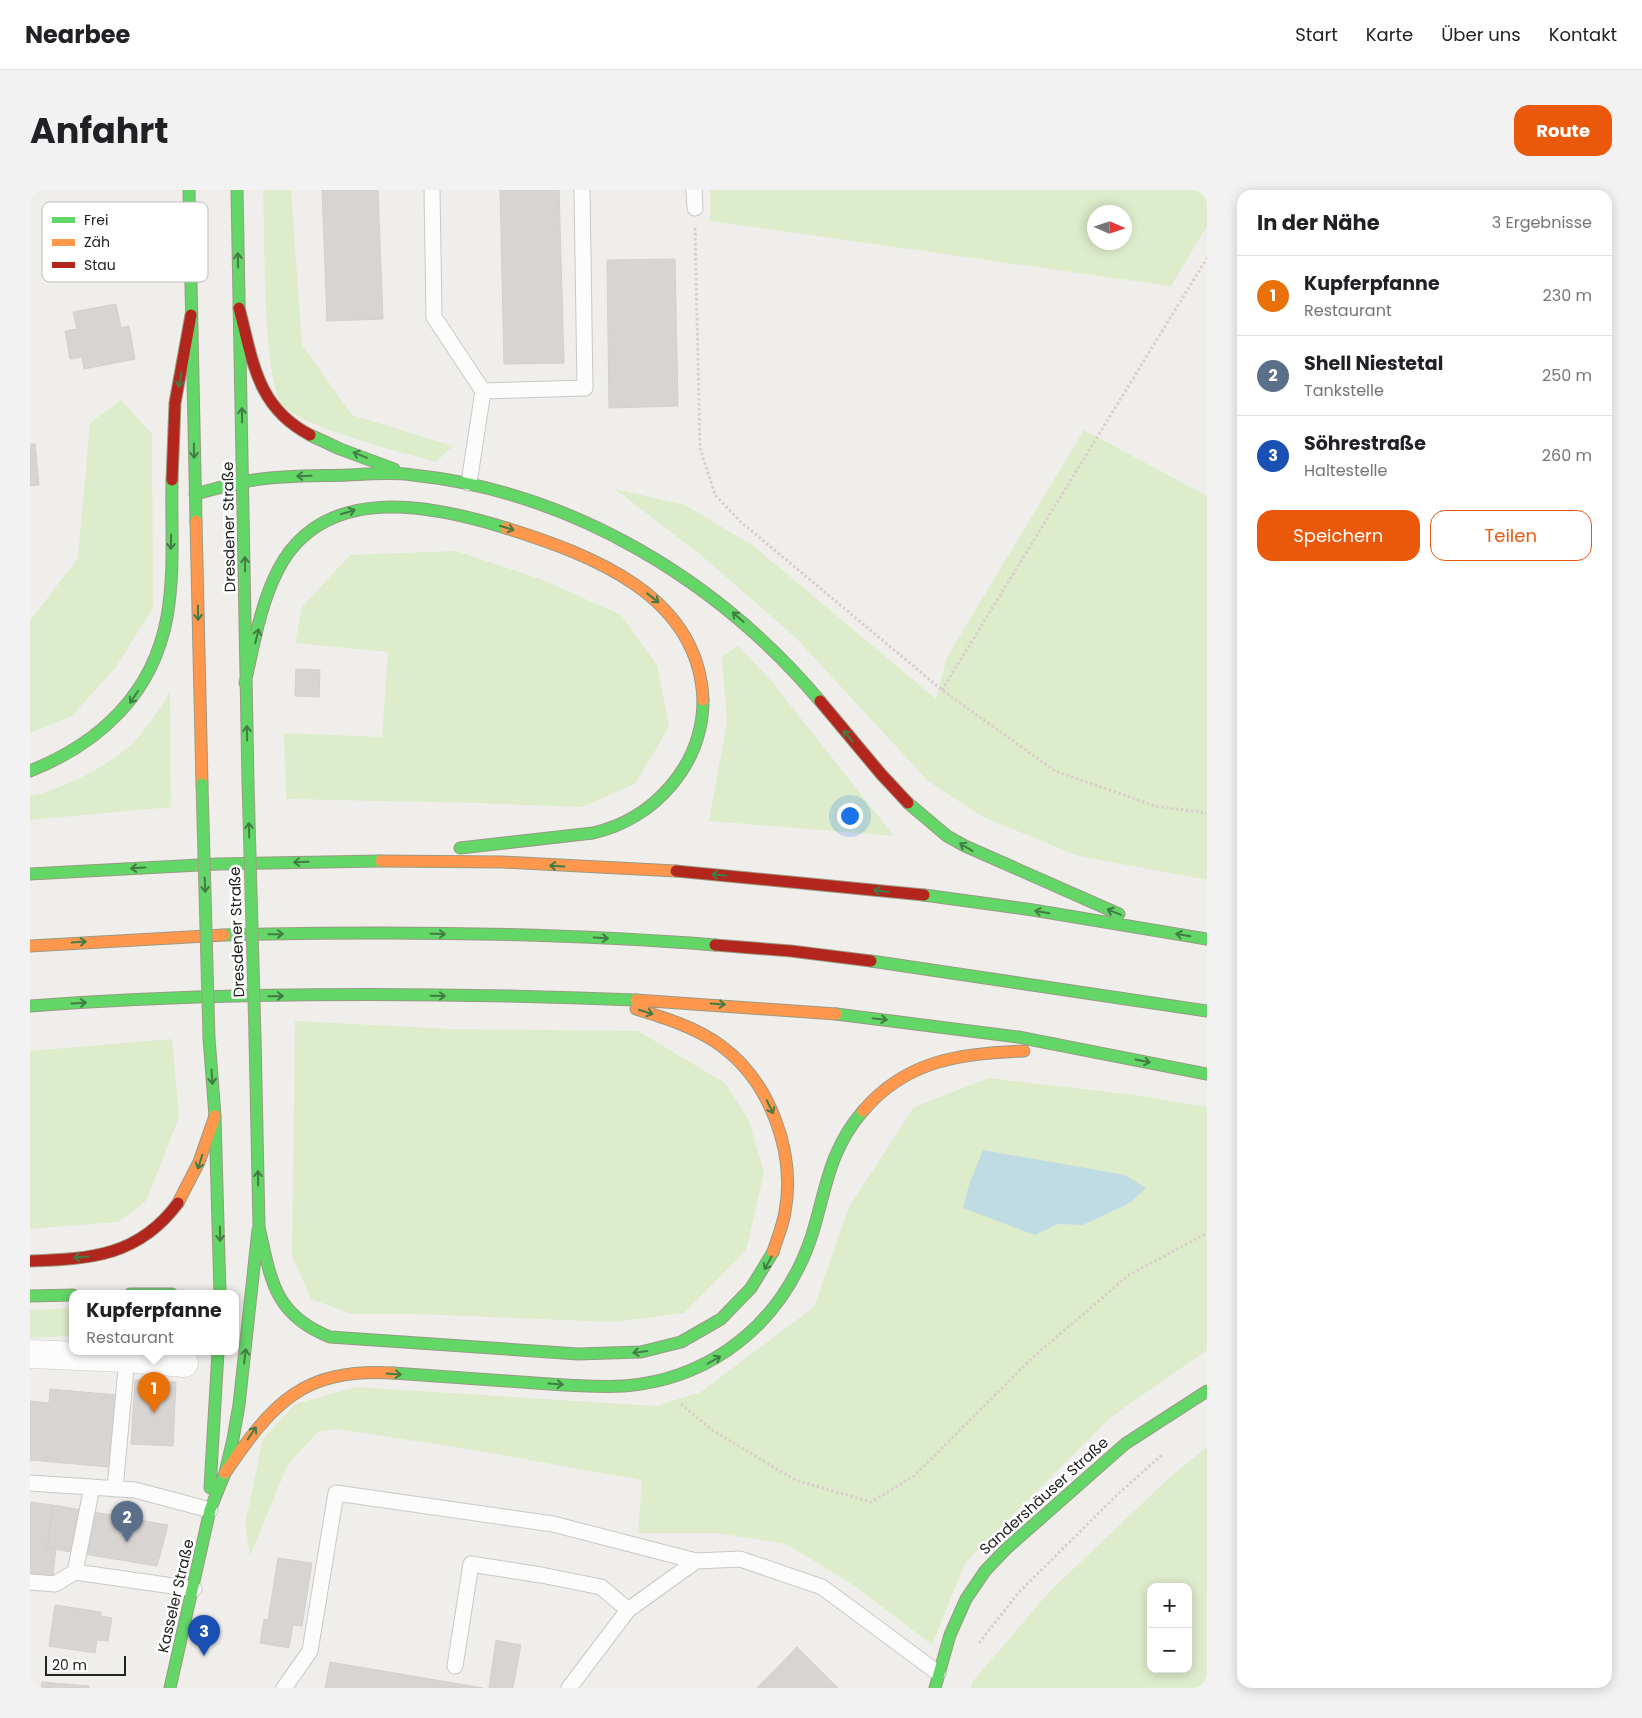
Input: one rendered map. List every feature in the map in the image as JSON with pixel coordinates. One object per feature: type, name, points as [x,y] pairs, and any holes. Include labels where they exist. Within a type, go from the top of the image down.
[{"type":"main road","name":"Dresdener Straße","points":[[210,1510],[225,1473],[239,1405],[259,1227],[256,1036],[248,782],[237,190]]},
{"type":"main road","name":"Dresdener Straße","points":[[190,282],[209,1038],[215,1116],[220,1233],[220,1290]]},
{"type":"main road","points":[[239,308],[263,391],[286,422],[309,435],[405,474]]},
{"type":"main road","points":[[30,771],[72,754],[114,722],[144,683],[162,640],[170,594],[174,414],[190,314]]},
{"type":"main road","points":[[195,494],[243,482],[298,476],[405,474],[469,484],[517,496],[564,513],[647,553],[696,584],[750,627],[785,662],[890,787],[917,812],[947,835],[970,850],[1159,931]]},
{"type":"main road","points":[[246,683],[270,586],[288,553],[315,527],[333,517],[353,510],[374,507],[431,512],[467,518],[504,527],[577,554],[645,591],[676,619],[688,637],[696,656],[703,683],[703,718],[698,740],[690,761],[677,780],[662,797],[644,810],[618,826],[590,834],[349,860]]},
{"type":"main road","points":[[30,874],[174,866],[349,860],[636,869],[781,880],[1006,906],[1207,939]]},
{"type":"main road","points":[[30,946],[174,935],[381,932],[599,938],[779,950],[1000,978],[1207,1011]]},
{"type":"main road","points":[[30,1006],[176,998],[377,995],[599,997],[774,1008],[883,1019],[992,1033],[1095,1051],[1207,1074]]},
{"type":"main road","points":[[259,1227],[278,1297],[285,1309],[304,1327],[330,1337],[634,1354],[680,1342],[722,1319],[755,1285],[768,1264],[785,1218],[788,1166],[775,1116],[764,1093],[748,1072],[710,1038],[687,1026],[599,997]]},
{"type":"main road","points":[[225,1473],[260,1421],[286,1396],[323,1378],[345,1373],[378,1373],[608,1388],[656,1382],[684,1374],[710,1362],[734,1347],[774,1310],[800,1266],[809,1243],[832,1160],[857,1117],[893,1084],[922,1067],[962,1055],[987,1052],[1095,1051]]},
{"type":"main road","points":[[30,1261],[98,1256],[116,1251],[150,1232],[177,1206],[188,1190],[197,1172],[215,1116]]},
{"type":"main road","points":[[30,1296],[69,1295]]},
{"type":"main road","points":[[210,1510],[210,1456],[218,1355]]},
{"type":"main road","name":"Sandershäuser Straße","points":[[936,1681],[950,1635],[966,1599],[985,1571],[1006,1549],[1124,1444],[1207,1391]]},
{"type":"main road","name":"Kasseler Straße","points":[[170,1688],[194,1589],[210,1510]]},
{"type":"street","points":[[30,1354],[127,1358],[184,1363]]},
{"type":"lane","points":[[432,190],[434,316],[483,390],[469,484]]},
{"type":"lane","points":[[483,390],[585,388],[582,190]]},
{"type":"lane","points":[[694,190],[694,208]]},
{"type":"lane","points":[[115,1489],[127,1358]]},
{"type":"lane","points":[[30,1483],[135,1490],[210,1510]]},
{"type":"lane","points":[[75,1572],[92,1487]]},
{"type":"lane","points":[[284,1688],[310,1651],[336,1493],[553,1524],[696,1561],[740,1559],[822,1588],[936,1681]]},
{"type":"lane","points":[[570,1688],[628,1610],[696,1561]]},
{"type":"lane","points":[[455,1666],[471,1564],[541,1575],[601,1588],[628,1610]]},
{"type":"lane","points":[[30,1582],[55,1584],[75,1572],[194,1589]]},
{"type":"path","points":[[694,208],[700,448],[715,495],[741,522],[942,690],[1055,771],[1155,806],[1207,813]]},
{"type":"path","points":[[942,690],[1207,258]]},
{"type":"path","points":[[656,1382],[712,1430],[795,1480],[871,1502],[914,1476],[1032,1358],[1129,1275],[1207,1233]]},
{"type":"path","points":[[974,1651],[982,1637],[1019,1592],[1119,1494],[1169,1449]]},
{"type":"green space","points":[[263,190],[291,190],[302,345],[352,415],[453,446],[436,462],[332,431],[294,414],[283,405],[276,391],[268,337]]},
{"type":"green space","points":[[710,190],[1207,190],[1207,226],[1171,286],[710,221]]},
{"type":"green space","points":[[121,400],[152,434],[153,608],[116,667],[72,716],[30,733],[30,621],[78,558],[90,423]]},
{"type":"green space","points":[[1084,430],[1207,496],[1207,880],[1079,856],[983,817],[928,781],[796,638],[702,556],[615,489],[685,505],[752,545],[936,699],[947,657]]},
{"type":"green space","points":[[456,551],[543,580],[621,615],[657,665],[669,727],[635,784],[582,807],[286,799],[284,733],[382,737],[388,652],[295,643],[302,607],[350,555]]},
{"type":"green space","points":[[738,646],[769,678],[894,836],[709,821],[727,722],[722,657]]},
{"type":"green space","points":[[170,692],[171,807],[30,820],[30,796],[75,781],[120,754],[142,733]]},
{"type":"green space","points":[[295,1021],[452,1029],[638,1031],[725,1083],[749,1120],[764,1173],[746,1250],[684,1313],[613,1322],[414,1314],[351,1314],[311,1299],[292,1256]]},
{"type":"green space","points":[[172,1039],[179,1117],[146,1201],[118,1222],[30,1229],[30,1051]]},
{"type":"green space","points":[[989,1078],[1143,1096],[1207,1107],[1207,1350],[1111,1417],[965,1563],[932,1645],[855,1586],[786,1544],[716,1533],[638,1533],[642,1480],[473,1450],[338,1429],[318,1432],[288,1464],[250,1556],[245,1524],[263,1439],[295,1404],[356,1387],[656,1406],[701,1392],[814,1307],[849,1207],[914,1107]],"holes":[[[1130,1203],[1084,1225],[1057,1224]]]},
{"type":"green space","points":[[69,1308],[69,1336],[30,1338],[30,1310]]},
{"type":"green space","points":[[1207,1447],[1207,1688],[971,1688],[973,1681],[1050,1591],[1170,1477]]},
{"type":"water","points":[[983,1150],[1125,1175],[1146,1188],[1130,1203],[1083,1225],[1057,1224],[1035,1235],[963,1208],[969,1185]]},
{"type":"building","points":[[322,190],[378,190],[383,319],[327,321]]},
{"type":"building","points":[[500,190],[559,190],[564,363],[504,364]]},
{"type":"building","points":[[675,259],[678,406],[609,408],[607,260]]},
{"type":"building","points":[[116,304],[121,328],[129,326],[135,359],[84,369],[82,357],[70,359],[65,331],[77,329],[73,312]]},
{"type":"building","points":[[30,444],[35,444],[39,485],[30,486]]},
{"type":"building","points":[[296,669],[320,670],[319,697],[295,696]]},
{"type":"building","points":[[135,1380],[176,1382],[173,1446],[131,1444]]},
{"type":"building","points":[[50,1389],[116,1395],[109,1467],[30,1460],[30,1401],[49,1403]]},
{"type":"building","points":[[30,1502],[53,1505],[47,1548],[56,1549],[53,1575],[30,1573]]},
{"type":"building","points":[[53,1505],[168,1525],[157,1566],[47,1548]]},
{"type":"building","points":[[278,1558],[312,1563],[302,1626],[293,1625],[289,1648],[260,1643],[264,1619],[268,1620]]},
{"type":"building","points":[[55,1605],[101,1612],[101,1616],[112,1618],[108,1641],[97,1640],[95,1653],[49,1646]]},
{"type":"building","points":[[496,1640],[521,1645],[513,1688],[489,1688]]},
{"type":"building","points":[[797,1647],[838,1688],[757,1688]]},
{"type":"building","points":[[330,1662],[483,1688],[325,1688]]},
{"type":"building","points":[[42,1682],[89,1686],[89,1688],[41,1688]]},
{"type":"traffic: fast","points":[[189,190],[189,202]]},
{"type":"traffic: fast","points":[[237,190],[248,782]]},
{"type":"traffic: fast","points":[[191,282],[196,521]]},
{"type":"traffic: fast","points":[[310,435],[340,449],[394,469]]},
{"type":"traffic: fast","points":[[195,494],[266,478],[389,473],[472,485],[529,500],[585,522],[638,549],[688,581],[736,617],[780,657],[820,701]]},
{"type":"traffic: fast","points":[[30,771],[55,760],[79,746],[100,730],[120,712],[150,670],[160,645],[169,600],[172,566],[172,480]]},
{"type":"traffic: fast","points":[[245,683],[262,611],[278,570],[298,542],[322,523],[350,512],[380,507],[444,512],[506,528]]},
{"type":"traffic: fast","points":[[460,848],[593,833],[616,826],[636,815],[655,802],[685,767],[695,746],[701,724],[703,700]]},
{"type":"traffic: fast","points":[[248,782],[255,1036]]},
{"type":"traffic: fast","points":[[202,784],[209,1038]]},
{"type":"traffic: fast","points":[[908,803],[947,836],[965,846],[1119,914]]},
{"type":"traffic: fast","points":[[30,874],[218,864],[381,861]]},
{"type":"traffic: fast","points":[[924,895],[1033,910],[1207,939]]},
{"type":"traffic: fast","points":[[224,935],[347,933],[531,935],[715,945]]},
{"type":"traffic: fast","points":[[871,961],[1207,1011]]},
{"type":"traffic: fast","points":[[30,1006],[181,998],[333,994],[485,995],[636,1000]]},
{"type":"traffic: fast","points":[[836,1014],[1018,1037],[1207,1074]]},
{"type":"traffic: fast","points":[[255,1036],[259,1227]]},
{"type":"traffic: fast","points":[[209,1038],[215,1116]]},
{"type":"traffic: fast","points":[[393,1373],[572,1386],[624,1386],[652,1382],[679,1375],[704,1364],[728,1350],[749,1333],[768,1314],[785,1292],[808,1246],[838,1149],[863,1111]]},
{"type":"traffic: fast","points":[[215,1117],[220,1290]]},
{"type":"traffic: fast","points":[[259,1227],[272,1279],[286,1307],[311,1328],[330,1337],[578,1354],[641,1352],[681,1342],[721,1319],[751,1288],[773,1252]]},
{"type":"traffic: fast","points":[[170,1688],[210,1510],[225,1473],[233,1439],[239,1405],[258,1230]]},
{"type":"traffic: fast","points":[[30,1296],[69,1295]]},
{"type":"traffic: fast","points":[[210,1488],[218,1355]]},
{"type":"traffic: fast","points":[[935,1688],[950,1635],[966,1599],[985,1571],[1006,1549],[1125,1444],[1207,1391]]},
{"type":"traffic: slow","points":[[196,521],[202,784]]},
{"type":"traffic: slow","points":[[506,528],[573,552],[605,567],[635,585],[662,607],[683,633],[697,664],[703,700]]},
{"type":"traffic: slow","points":[[381,861],[502,862],[676,871]]},
{"type":"traffic: slow","points":[[30,946],[224,935]]},
{"type":"traffic: slow","points":[[636,1000],[836,1014]]},
{"type":"traffic: slow","points":[[636,1009],[690,1028],[720,1045],[738,1060],[753,1078],[765,1098],[775,1120],[787,1166],[785,1212],[773,1252]]},
{"type":"traffic: slow","points":[[863,1111],[898,1080],[916,1070],[957,1057],[1024,1051]]},
{"type":"traffic: slow","points":[[178,1203],[199,1162],[215,1116]]},
{"type":"traffic: slow","points":[[225,1473],[259,1427],[275,1409],[293,1395],[313,1384],[335,1377],[362,1373],[393,1373]]},
{"type":"traffic: jam","points":[[239,308],[253,364],[267,396],[278,411],[292,424],[310,435]]},
{"type":"traffic: jam","points":[[172,480],[175,403],[191,315]]},
{"type":"traffic: jam","points":[[820,701],[908,803]]},
{"type":"traffic: jam","points":[[676,871],[924,895]]},
{"type":"traffic: jam","points":[[715,945],[791,951],[871,961]]},
{"type":"traffic: jam","points":[[30,1261],[93,1256],[130,1244],[147,1234],[163,1221],[178,1203]]},
{"type":"place","name":"Kupferpfanne","points":[[154,1413]]},
{"type":"place","name":"Shell Niestetal","points":[[127,1542]]},
{"type":"place","name":"Söhrestraße","points":[[204,1656]]}]
